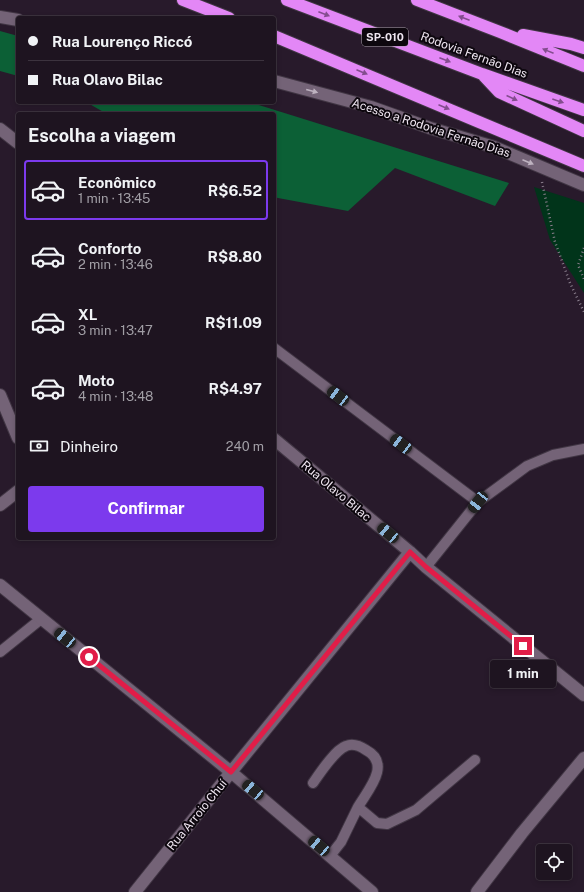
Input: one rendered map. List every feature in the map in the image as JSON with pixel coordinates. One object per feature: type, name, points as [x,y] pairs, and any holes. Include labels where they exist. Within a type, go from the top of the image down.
[{"type":"highway","points":[[183,0],[224,16]]},
{"type":"highway","name":"Rodovia Fernão Dias","points":[[288,0],[482,74],[584,110]]},
{"type":"highway","points":[[417,0],[584,66]]},
{"type":"highway","points":[[500,32],[571,44],[584,48]]},
{"type":"highway","points":[[276,37],[584,166]]},
{"type":"highway","points":[[482,74],[499,92],[584,131]]},
{"type":"street","points":[[0,17],[16,20]]},
{"type":"street","name":"Acesso a Rodovia Fernão Dias","points":[[276,82],[371,107],[430,128],[494,147],[584,185]]},
{"type":"street","points":[[0,130],[16,142]]},
{"type":"street","points":[[0,395],[16,433]]},
{"type":"street","name":"Rua Olavo Bilac","points":[[276,441],[426,567],[584,695]]},
{"type":"street","points":[[0,505],[16,493]]},
{"type":"street","name":"Rua Arroio Chuí","points":[[135,892],[410,552]]},
{"type":"street","points":[[0,585],[231,772],[372,892]]},
{"type":"street","points":[[481,890],[522,833],[584,758]]},
{"type":"lane","points":[[276,350],[478,502]]},
{"type":"lane","points":[[426,567],[478,502],[527,466],[553,455],[584,449]]},
{"type":"lane","points":[[0,652],[41,618]]},
{"type":"lane","points":[[312,782],[333,757],[346,746],[357,745],[372,753],[377,761],[378,774],[358,807],[340,842],[330,856]]},
{"type":"lane","points":[[358,807],[377,823],[387,824],[416,810],[475,760]]},
{"type":"path","points":[[538,166],[555,242],[570,283],[584,312]]},
{"type":"path","points":[[584,248],[578,265],[584,280]]},
{"type":"green space","points":[[0,31],[16,35],[16,75],[0,71]]},
{"type":"green space","points":[[90,104],[255,104],[509,183],[495,206],[395,168],[348,211],[276,198],[276,112],[104,112]]},
{"type":"green space","points":[[534,187],[584,203],[584,293],[550,240]]},
{"type":"route","points":[[89,657],[231,772],[410,552],[426,567],[523,646]]}]
